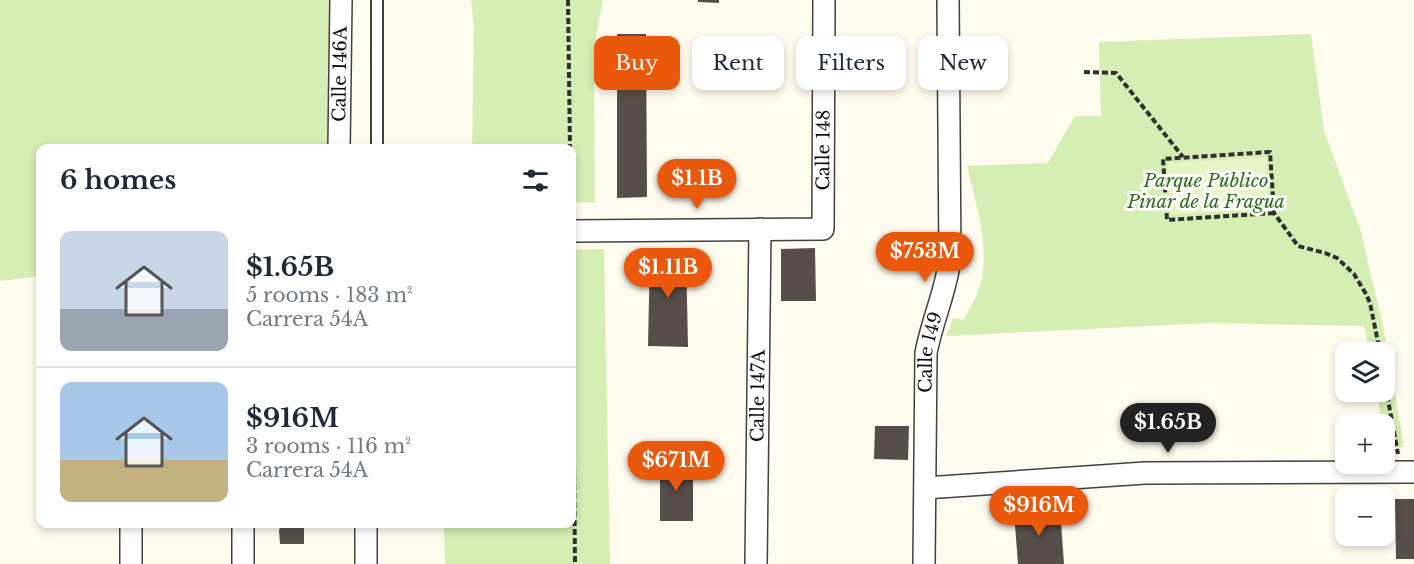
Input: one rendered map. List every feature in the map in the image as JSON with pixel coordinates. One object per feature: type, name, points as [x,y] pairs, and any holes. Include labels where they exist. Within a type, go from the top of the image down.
[{"type":"street","name":"Calle 146A","points":[[339,144],[341,0]]},
{"type":"street","name":"Calle 148","points":[[760,229],[823,229],[824,0]]},
{"type":"street","name":"Calle 149","points":[[924,564],[926,353],[950,259],[948,0]]},
{"type":"street","points":[[576,231],[760,229]]},
{"type":"street","name":"Calle 147A","points":[[756,564],[760,229]]},
{"type":"street","points":[[925,488],[1145,473],[1408,472]]},
{"type":"street","points":[[131,528],[131,564]]},
{"type":"street","points":[[243,528],[243,564]]},
{"type":"street","points":[[366,528],[366,564]]},
{"type":"lane","points":[[377,144],[378,0]]},
{"type":"path","points":[[568,0],[570,144]]},
{"type":"path","points":[[1084,72],[1116,73],[1184,158]]},
{"type":"path","points":[[1274,213],[1167,220],[1163,159],[1270,152],[1274,213],[1298,246],[1336,258],[1354,274],[1370,303],[1378,342]]},
{"type":"path","points":[[1390,402],[1408,472]]},
{"type":"path","points":[[574,528],[574,564]]},
{"type":"green space","points":[[0,0],[330,0],[328,144],[36,144],[36,276],[0,281]]},
{"type":"green space","points":[[471,0],[603,0],[596,36],[594,36],[595,203],[576,202],[576,144],[472,144],[474,27]]},
{"type":"green space","name":"Parque Público Pinar de la Fragua","points":[[1311,34],[1324,131],[1361,232],[1386,342],[1368,342],[1364,326],[1209,323],[946,336],[953,318],[963,320],[966,315],[978,291],[983,273],[982,232],[967,166],[1048,163],[1075,116],[1101,116],[1099,42]]},
{"type":"green space","points":[[1266,157],[1269,209],[1171,215],[1168,163]]},
{"type":"green space","points":[[604,249],[610,564],[445,564],[444,528],[576,528],[576,250]]},
{"type":"green space","name":"Parque Público Pinar de la Fragua","points":[[1395,395],[1404,447],[1395,447],[1395,414],[1380,414],[1379,402],[1395,402]]},
{"type":"building","points":[[698,0],[719,0],[719,3],[698,2]]},
{"type":"building","points":[[617,34],[646,34],[646,36],[617,36]]},
{"type":"building","points":[[617,90],[646,90],[647,197],[617,198]]},
{"type":"building","points":[[815,248],[816,301],[781,301],[781,249]]},
{"type":"building","points":[[650,250],[686,251],[688,347],[648,346]]},
{"type":"building","points":[[875,426],[909,426],[908,460],[874,459]]},
{"type":"building","points":[[660,463],[693,463],[693,521],[660,521]]},
{"type":"building","points":[[1395,499],[1414,499],[1414,559],[1396,559]]},
{"type":"building","points":[[1060,509],[1064,564],[1018,564],[1014,512]]},
{"type":"building","points":[[280,528],[304,528],[304,544],[280,544]]}]
